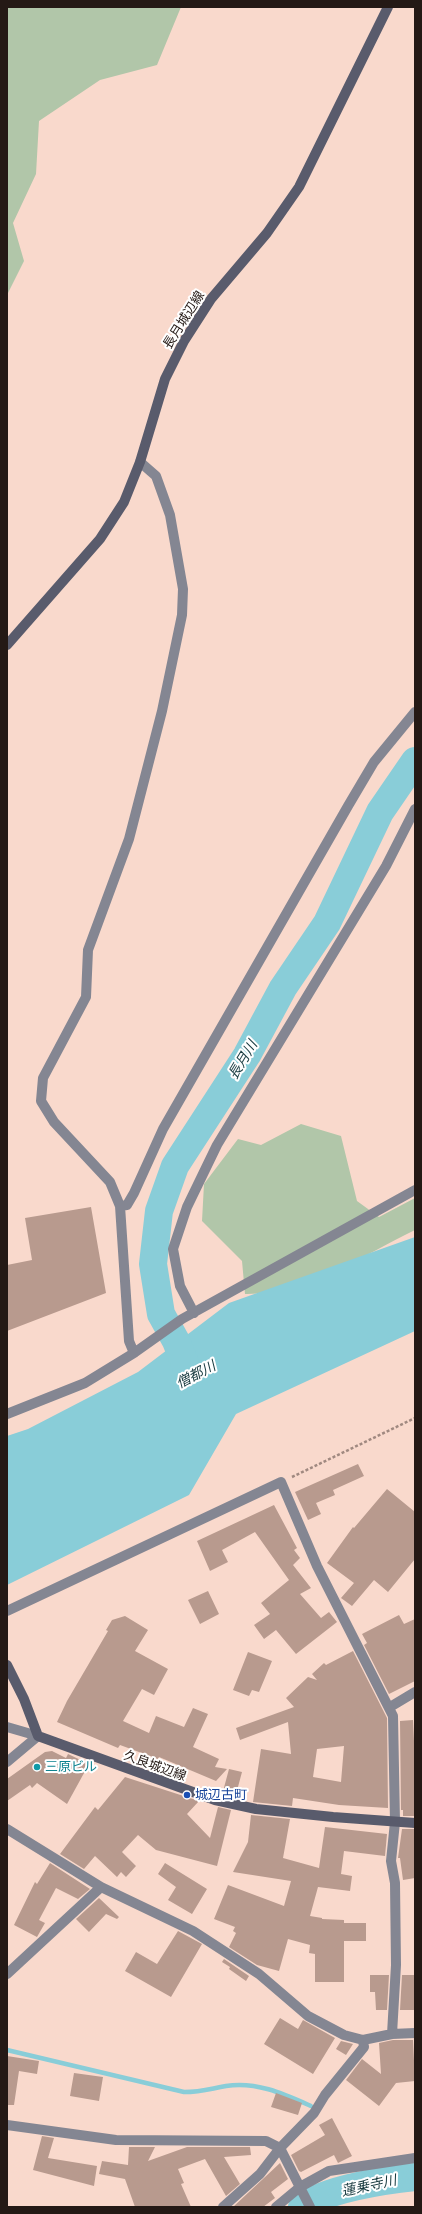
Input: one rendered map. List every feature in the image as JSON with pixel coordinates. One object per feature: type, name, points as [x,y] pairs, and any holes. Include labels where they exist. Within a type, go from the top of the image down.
[{"type":"main road","name":"長月城辺線","points":[[7,644],[100,539],[124,502],[140,462],[165,379],[184,341],[211,299],[267,233],[299,187],[388,7]]},
{"type":"main road","points":[[7,1665],[24,1699],[38,1736]]},
{"type":"main road","name":"久良城辺線","points":[[38,1736],[215,1800],[256,1809],[415,1823]]},
{"type":"street","points":[[138,1350],[129,1341],[120,1206],[110,1182],[54,1122],[42,1101],[44,1078],[86,997],[88,950],[129,839],[162,711],[182,615],[183,589],[170,515],[156,476],[140,462]]},
{"type":"street","points":[[120,1206],[127,1204],[134,1193],[163,1129],[374,762],[415,712]]},
{"type":"street","points":[[194,1313],[180,1286],[173,1249],[187,1207],[217,1145],[386,866],[415,809]]},
{"type":"street","points":[[7,1414],[85,1383],[138,1350],[182,1319],[415,1190]]},
{"type":"street","points":[[7,1610],[281,1482],[317,1566],[358,1650],[390,1707],[393,1716],[395,1822],[391,1861],[395,1883],[396,1965],[392,2034]]},
{"type":"street","points":[[390,1707],[415,1692]]},
{"type":"street","points":[[7,1727],[38,1736]]},
{"type":"street","points":[[7,1762],[38,1736]]},
{"type":"street","points":[[7,1830],[101,1887],[193,1931],[259,1974],[308,2016],[344,2035],[363,2040],[392,2034],[415,2033]]},
{"type":"street","points":[[7,1974],[101,1887]]},
{"type":"street","points":[[223,2207],[260,2174],[280,2148],[314,2113],[325,2095],[364,2047],[363,2040]]},
{"type":"street","points":[[7,2125],[116,2140],[266,2141],[280,2148],[310,2207]]},
{"type":"street","points":[[276,2207],[300,2187],[329,2171],[415,2158]]},
{"type":"path","points":[[281,1482],[415,1418]]},
{"type":"green space","points":[[7,7],[181,7],[157,65],[100,80],[39,121],[36,174],[13,223],[24,261],[7,295]]},
{"type":"green space","points":[[301,1124],[341,1136],[357,1201],[379,1217],[415,1198],[415,1230],[354,1262],[311,1281],[267,1293],[245,1294],[242,1261],[202,1221],[204,1184],[238,1139],[261,1145]]},
{"type":"water","name":"僧都川","points":[[415,1237],[415,1331],[236,1414],[189,1495],[7,1585],[7,1436],[28,1429],[138,1372],[229,1303]]},
{"type":"building","points":[[91,1207],[106,1293],[7,1331],[7,1265],[32,1260],[25,1218]]},
{"type":"building","points":[[358,1464],[364,1476],[333,1490],[335,1495],[316,1503],[321,1514],[308,1520],[295,1492]]},
{"type":"building","points":[[387,1489],[415,1512],[415,1559],[388,1592],[374,1580],[352,1606],[341,1598],[354,1583],[327,1563],[353,1527],[354,1528]]},
{"type":"building","points":[[274,1505],[297,1548],[294,1550],[300,1558],[293,1565],[311,1588],[300,1594],[321,1618],[329,1612],[337,1622],[296,1654],[276,1630],[264,1639],[254,1625],[270,1614],[261,1603],[289,1580],[255,1532],[222,1550],[228,1562],[210,1571],[197,1541]]},
{"type":"building","points":[[208,1591],[219,1614],[200,1624],[188,1600]]},
{"type":"building","points":[[399,1615],[404,1624],[415,1619],[415,1681],[389,1694],[364,1645],[367,1643],[362,1634]]},
{"type":"building","points":[[125,1616],[148,1630],[135,1651],[168,1669],[154,1695],[142,1689],[123,1721],[149,1733],[156,1716],[184,1727],[193,1708],[208,1714],[193,1747],[219,1759],[215,1767],[227,1769],[216,1781],[159,1757],[158,1759],[120,1745],[118,1748],[57,1722],[67,1701],[108,1631],[106,1630],[112,1620]]},
{"type":"building","points":[[353,1651],[387,1718],[388,1808],[339,1805],[293,1798],[292,1806],[253,1802],[261,1749],[291,1754],[288,1722],[240,1740],[236,1728],[294,1707],[286,1698],[308,1677],[317,1680],[312,1674],[324,1663],[326,1665]],"holes":[[[344,1746],[341,1782],[313,1777],[317,1749]]]},
{"type":"building","points":[[248,1652],[272,1661],[259,1692],[252,1690],[249,1696],[233,1690]]},
{"type":"building","points":[[413,1720],[415,1816],[403,1816],[403,1810],[401,1810],[400,1721]]},
{"type":"building","points":[[52,1751],[66,1758],[68,1754],[89,1764],[67,1804],[37,1783],[32,1788],[30,1785],[7,1801],[7,1779],[45,1752]]},
{"type":"building","points":[[229,1769],[242,1772],[235,1798],[222,1795]]},
{"type":"building","points":[[125,1777],[199,1801],[187,1814],[210,1838],[218,1807],[231,1810],[217,1866],[156,1850],[138,1835],[122,1852],[136,1866],[126,1877],[121,1872],[117,1877],[95,1856],[84,1869],[60,1854],[95,1807],[98,1810]]},
{"type":"building","points":[[251,1815],[290,1819],[283,1858],[319,1868],[325,1827],[387,1834],[385,1856],[344,1851],[341,1874],[352,1876],[350,1891],[318,1887],[310,1916],[322,1919],[344,1920],[344,1923],[366,1923],[366,1941],[344,1941],[344,1982],[315,1982],[315,1954],[309,1953],[310,1945],[288,1939],[279,1971],[257,1965],[229,1947],[236,1933],[233,1931],[235,1927],[214,1919],[228,1885],[284,1906],[291,1881],[233,1872],[248,1842]]},
{"type":"building","points":[[402,1829],[415,1829],[415,1878],[403,1880],[400,1858],[398,1858]]},
{"type":"building","points":[[50,1863],[90,1889],[78,1899],[56,1888],[39,1920],[45,1923],[37,1937],[14,1925],[35,1882],[37,1884]]},
{"type":"building","points":[[165,1863],[207,1889],[192,1914],[168,1900],[176,1887],[158,1874]]},
{"type":"building","points":[[99,1898],[119,1917],[117,1919],[106,1914],[89,1932],[76,1919]]},
{"type":"building","points":[[178,1931],[202,1944],[171,1997],[125,1971],[136,1952],[157,1964]]},
{"type":"building","points":[[224,1959],[249,1976],[246,1981],[222,1962]]},
{"type":"building","points":[[370,1975],[389,1975],[387,2010],[376,2010],[375,1992],[370,1992]]},
{"type":"building","points":[[402,1975],[415,1975],[415,2010],[400,2010]]},
{"type":"building","points":[[280,2018],[298,2029],[303,2020],[335,2038],[313,2074],[264,2044]]},
{"type":"building","points":[[393,2040],[413,2040],[415,2081],[396,2083],[379,2106],[346,2080],[362,2059],[381,2074],[379,2043]]},
{"type":"building","points":[[341,2041],[353,2044],[346,2055],[336,2049]]},
{"type":"building","points":[[7,2056],[39,2061],[37,2074],[19,2071],[14,2105],[7,2105]]},
{"type":"building","points":[[74,2073],[103,2077],[99,2101],[70,2096]]},
{"type":"building","points":[[276,2093],[302,2103],[298,2115],[271,2107]]},
{"type":"building","points":[[332,2118],[352,2156],[338,2163],[334,2155],[301,2172],[299,2171],[291,2155],[325,2135],[319,2125]]},
{"type":"building","points":[[42,2136],[54,2138],[48,2158],[97,2166],[94,2186],[33,2170]]},
{"type":"building","points":[[129,2147],[155,2147],[148,2161],[187,2147],[250,2147],[251,2155],[224,2157],[240,2184],[226,2196],[205,2159],[178,2169],[184,2183],[181,2184],[191,2207],[135,2207],[125,2179],[99,2174],[102,2161],[128,2165]]},
{"type":"building","points":[[280,2163],[288,2179],[271,2192],[275,2198],[263,2207],[233,2207]]},
{"type":"waterway","name":"長月川","points":[[190,1376],[176,1341],[161,1314],[153,1264],[159,1211],[175,1166],[247,1055],[283,988],[327,923],[380,812],[415,761]]},
{"type":"waterway","points":[[7,2050],[184,2092],[237,2085],[259,2087],[280,2093],[311,2106]]},
{"type":"waterway","name":"蓮乗寺川","points":[[302,2207],[340,2190],[388,2180],[415,2177]]},
{"type":"place","name":"三原ビル","points":[[37,1767]]},
{"type":"place","name":"城辺古町","points":[[187,1795]]}]
